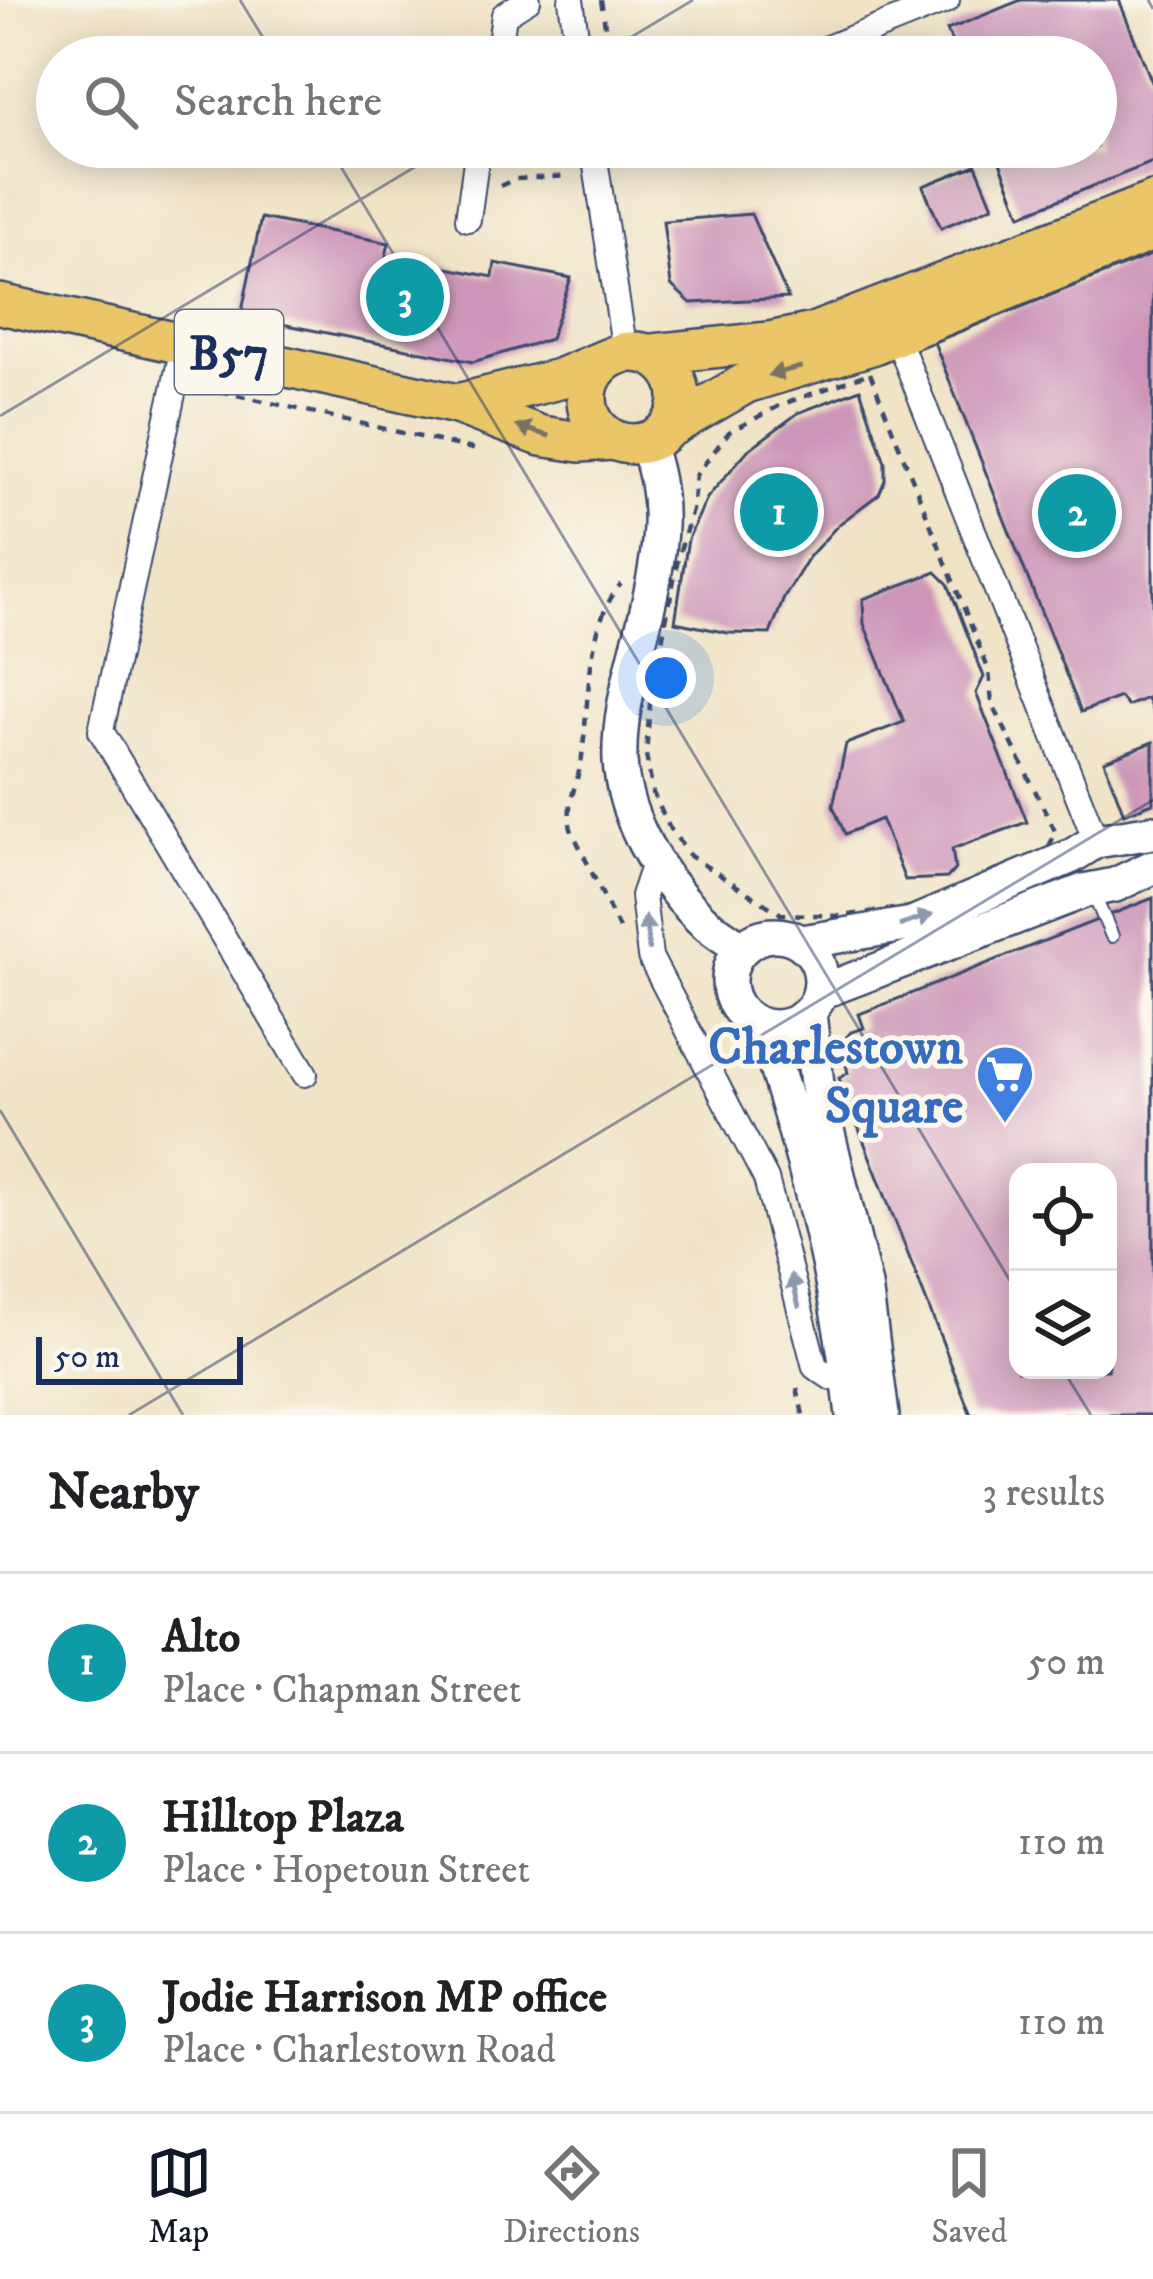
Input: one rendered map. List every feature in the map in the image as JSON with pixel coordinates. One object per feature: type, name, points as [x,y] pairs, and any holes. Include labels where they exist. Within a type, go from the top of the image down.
[{"type":"main road","name":"B57","points":[[457,404],[559,379],[629,355],[747,345],[813,333],[1153,202]]},
{"type":"main road","points":[[643,436],[678,412],[676,379],[629,355],[597,368],[586,400],[599,430],[643,436],[746,382],[896,335],[1153,231]]},
{"type":"main road","name":"B57","points":[[0,304],[457,404],[541,436],[580,442],[643,436]]},
{"type":"street","points":[[501,36],[504,15],[529,0]]},
{"type":"street","points":[[571,0],[576,36]]},
{"type":"street","points":[[835,36],[947,0]]},
{"type":"street","points":[[468,219],[475,168]]},
{"type":"street","points":[[597,168],[629,355]]},
{"type":"street","points":[[896,335],[1084,849],[1072,875],[1088,890]]},
{"type":"street","points":[[184,342],[101,731],[305,1074]]},
{"type":"street","points":[[643,436],[660,483],[661,535],[622,725],[620,760],[628,804],[655,860],[699,918],[741,949]]},
{"type":"street","points":[[1153,832],[1084,849],[912,923],[802,942],[770,934],[741,949],[729,972],[732,999],[749,1019],[762,1025],[789,1025],[815,1002],[1153,867]]},
{"type":"street","points":[[655,860],[643,896],[650,957],[766,1179],[814,1367],[832,1378],[849,1377]]},
{"type":"street","points":[[802,942],[820,968],[815,1002],[818,1093],[865,1286],[882,1415]]},
{"type":"street","points":[[762,1025],[822,1225],[854,1415]]},
{"type":"lane","points":[[1088,890],[1112,936]]},
{"type":"path","points":[[601,0],[607,36]]},
{"type":"path","points":[[498,187],[515,179],[570,178],[569,168]]},
{"type":"path","points":[[870,373],[989,671],[992,703],[1055,833],[1044,855],[988,884],[932,904],[841,916],[781,914],[690,856],[669,827],[653,793],[646,755],[653,681],[696,475],[729,432],[783,404],[870,373]]},
{"type":"building","points":[[1021,0],[1119,0],[1153,85],[1153,162],[1021,215],[1002,168],[1117,168],[1117,36],[949,36],[947,30]]},
{"type":"building","points":[[977,168],[993,206],[941,228],[923,186]]},
{"type":"building","points":[[751,214],[788,298],[691,303],[671,285],[663,221]]},
{"type":"building","points":[[261,218],[389,243],[386,256],[493,277],[495,263],[571,278],[550,339],[473,362],[241,316]]},
{"type":"building","points":[[1153,254],[1153,713],[1147,698],[1127,706],[1120,697],[1081,712],[934,342]]},
{"type":"building","points":[[860,389],[885,462],[885,480],[879,494],[838,525],[809,557],[784,598],[770,634],[728,633],[675,622],[688,539],[707,498],[748,450],[798,413]]},
{"type":"building","points":[[936,572],[948,584],[984,677],[976,693],[1027,822],[952,849],[955,869],[947,878],[905,880],[881,819],[845,834],[833,806],[846,744],[904,722],[864,624],[863,599]]},
{"type":"building","points":[[1153,742],[1153,803],[1124,814],[1104,761]]},
{"type":"building","name":"Charlestown Square","points":[[1153,898],[1153,1415],[971,1415],[839,1078],[848,1073],[841,1043],[851,1032],[864,1028],[859,1014]]},
{"type":"place","name":"Jodie Harrison MP office","points":[[405,297]]},
{"type":"place","name":"Alto","points":[[779,512]]},
{"type":"place","name":"Hilltop Plaza","points":[[1077,513]]},
{"type":"place","name":"Charlestown Square","points":[[1005,1125]]}]
